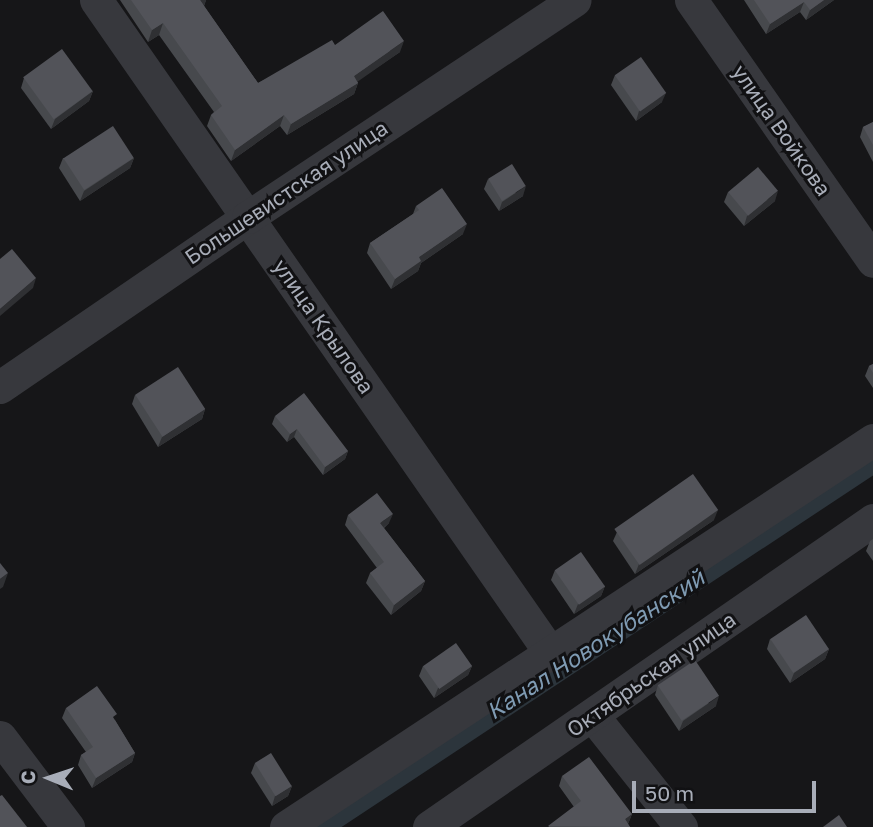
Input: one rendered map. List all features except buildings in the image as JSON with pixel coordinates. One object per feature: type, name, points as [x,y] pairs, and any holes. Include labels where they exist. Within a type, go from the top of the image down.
[{"type":"street","name":"улица Крылова","points":[[96,0],[551,654]]},
{"type":"street","name":"Большевистская улица","points":[[0,387],[248,217],[574,0]]},
{"type":"street","name":"улица Войкова","points":[[691,0],[873,261]]},
{"type":"street","points":[[286,827],[873,440]]},
{"type":"street","name":"Октябрьская улица","points":[[429,827],[873,520]]},
{"type":"street","points":[[592,716],[681,827]]},
{"type":"street","points":[[0,737],[68,827]]},
{"type":"waterway","name":"Канал Новокубанский","points":[[318,827],[873,460]]}]
